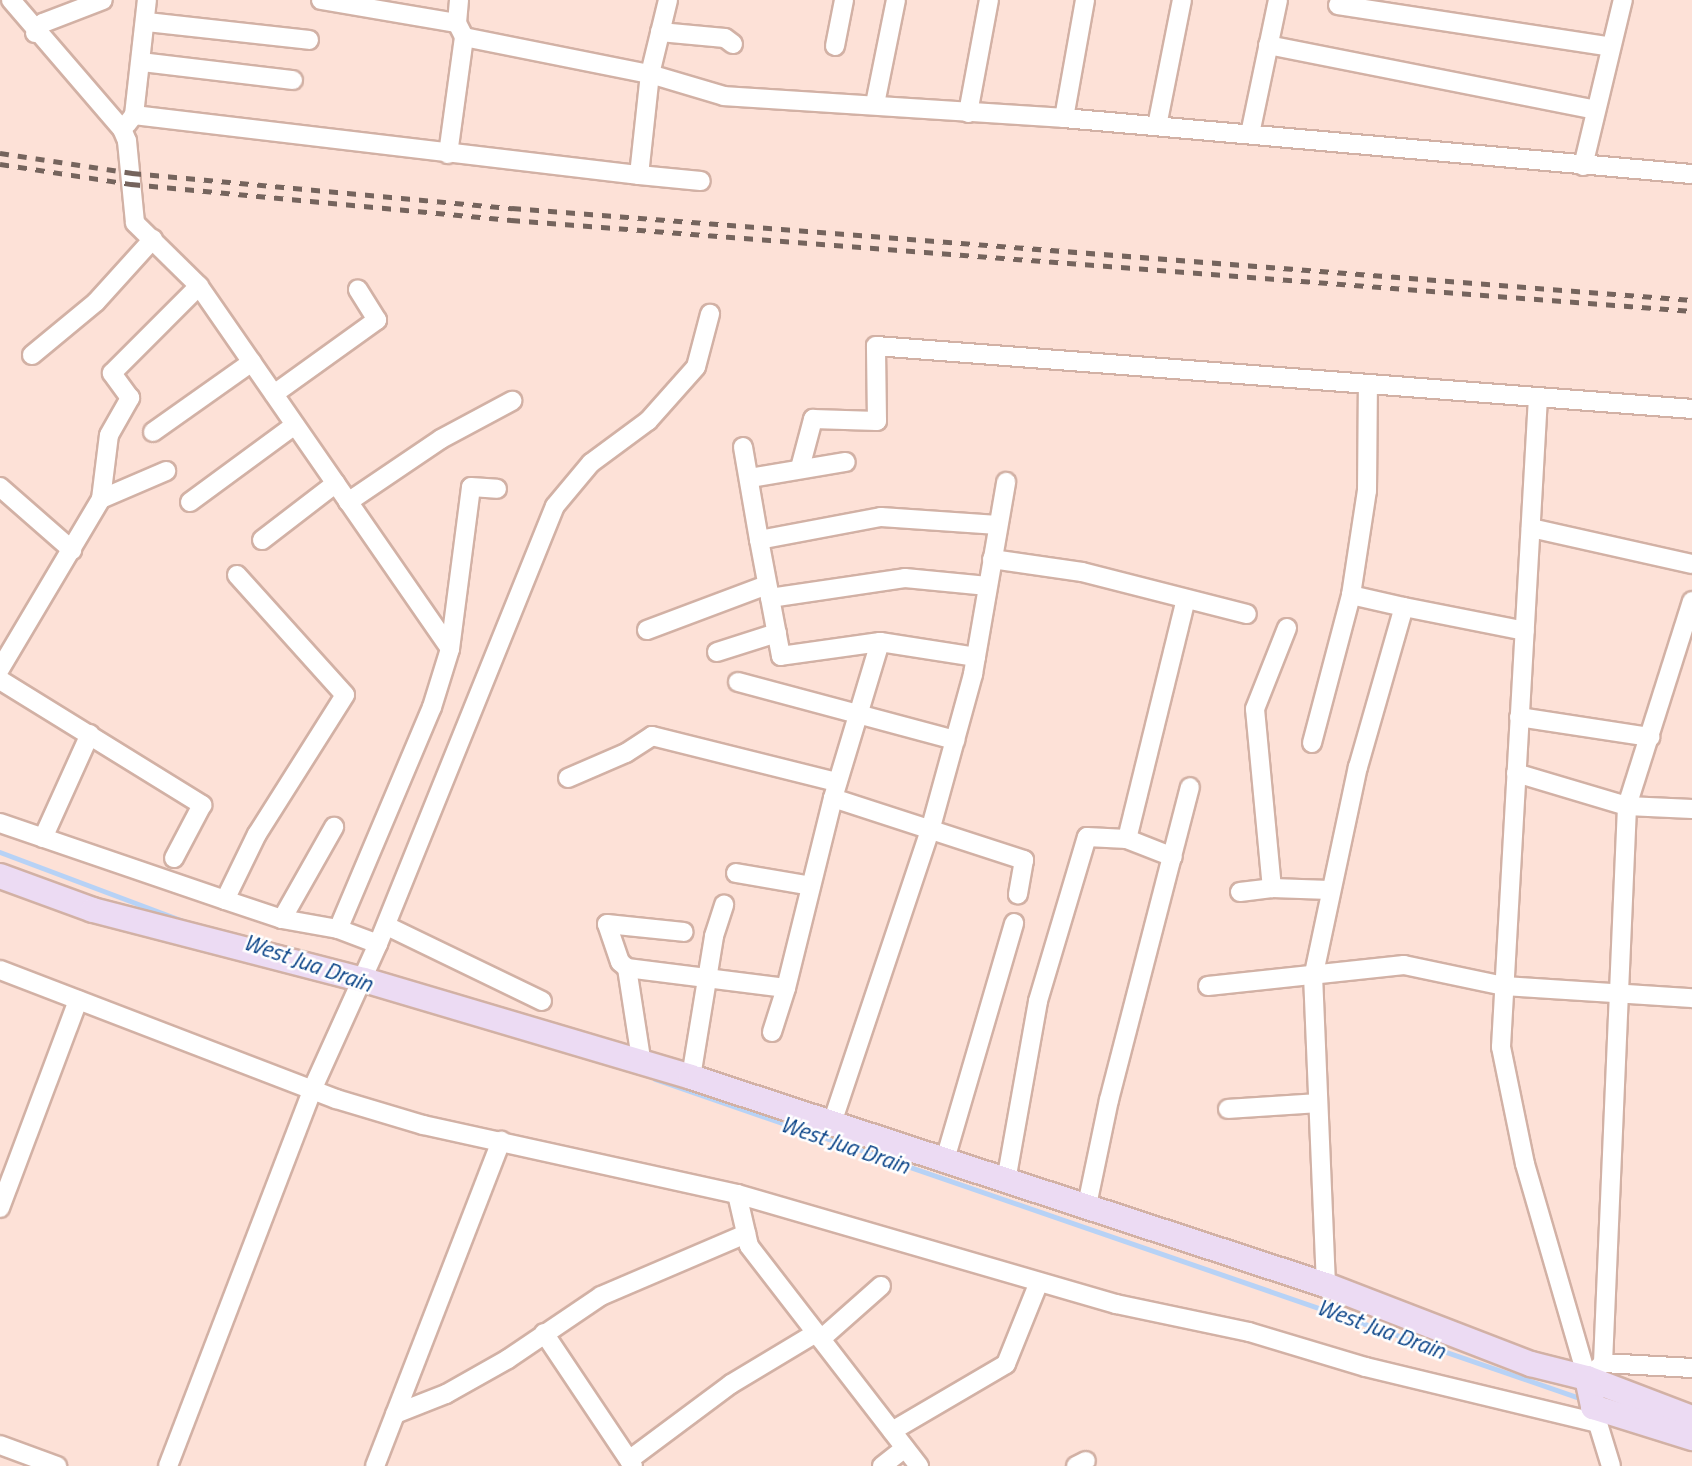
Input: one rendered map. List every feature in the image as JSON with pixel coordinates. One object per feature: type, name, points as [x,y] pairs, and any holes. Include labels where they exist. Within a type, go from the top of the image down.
[{"type":"main road","points":[[0,876],[93,910],[365,980],[642,1065],[691,1077],[831,1126],[1087,1205],[1326,1285],[1531,1364],[1595,1371],[1692,1418]]},
{"type":"main road","points":[[1595,1371],[1595,1415],[1692,1438]]},
{"type":"street","points":[[11,0],[35,33],[128,122],[701,181]]},
{"type":"street","points":[[35,33],[43,23],[103,0]]},
{"type":"street","points":[[147,0],[141,62],[128,122],[135,223],[199,286],[450,649]]},
{"type":"street","points":[[448,154],[460,30],[459,0]]},
{"type":"street","points":[[835,46],[844,0]]},
{"type":"street","points":[[876,99],[896,0]]},
{"type":"street","points":[[968,113],[989,0]]},
{"type":"street","points":[[1064,118],[1085,0]]},
{"type":"street","points":[[1157,126],[1182,0]]},
{"type":"street","points":[[1250,134],[1278,0]]},
{"type":"street","points":[[1583,166],[1623,0]]},
{"type":"street","points":[[332,1],[377,5],[460,30],[650,74],[724,96],[1064,118],[1692,174]]},
{"type":"street","points":[[639,175],[650,74],[665,1]]},
{"type":"street","points":[[1338,5],[1611,47]]},
{"type":"street","points":[[146,22],[309,40]]},
{"type":"street","points":[[660,33],[725,38],[733,44]]},
{"type":"street","points":[[1268,45],[1596,110]]},
{"type":"street","points":[[141,62],[293,80]]},
{"type":"street","points":[[32,355],[96,302],[153,239]]},
{"type":"street","points":[[0,669],[101,499],[109,435],[130,398],[112,373],[199,286]]},
{"type":"street","points":[[274,394],[377,320],[358,290]]},
{"type":"street","points":[[169,1466],[312,1090],[365,980],[555,506],[591,463],[648,421],[696,367],[710,314]]},
{"type":"street","points":[[800,468],[813,419],[877,421],[876,346],[1692,409]]},
{"type":"street","points":[[153,432],[252,362]]},
{"type":"street","points":[[1311,743],[1351,595],[1367,491],[1368,384]]},
{"type":"street","points":[[1538,397],[1501,1047],[1525,1164],[1595,1371]]},
{"type":"street","points":[[348,502],[441,439],[512,401]]},
{"type":"street","points":[[190,502],[295,425]]},
{"type":"street","points":[[743,447],[781,656],[880,642],[976,657]]},
{"type":"street","points":[[750,478],[846,462]]},
{"type":"street","points":[[101,499],[166,471]]},
{"type":"street","points":[[831,1126],[932,827],[976,657],[1006,482]]},
{"type":"street","points":[[262,540],[336,483]]},
{"type":"street","points":[[338,929],[432,707],[450,649],[471,486],[497,489]]},
{"type":"street","points":[[0,487],[72,550]]},
{"type":"street","points":[[758,540],[881,517],[998,525]]},
{"type":"street","points":[[1531,528],[1692,565]]},
{"type":"street","points":[[992,559],[1082,572],[1247,614]]},
{"type":"street","points":[[225,900],[257,834],[345,695],[237,575]]},
{"type":"street","points":[[647,630],[769,592],[905,578],[988,586]]},
{"type":"street","points":[[1351,595],[1525,631]]},
{"type":"street","points":[[1127,839],[1186,599]]},
{"type":"street","points":[[1595,1371],[1619,993],[1627,806],[1692,601]]},
{"type":"street","points":[[1326,1285],[1312,978],[1359,766],[1404,607]]},
{"type":"street","points":[[1272,888],[1255,709],[1287,628]]},
{"type":"street","points":[[717,652],[777,633]]},
{"type":"street","points":[[772,1032],[786,988],[835,790],[880,642]]},
{"type":"street","points":[[0,680],[202,805],[174,859]]},
{"type":"street","points":[[738,682],[955,740]]},
{"type":"street","points":[[1519,718],[1650,737]]},
{"type":"street","points":[[43,838],[90,734]]},
{"type":"street","points":[[568,778],[626,753],[652,736],[835,790],[1024,860],[1018,894]]},
{"type":"street","points":[[1516,773],[1627,806],[1692,809]]},
{"type":"street","points":[[1087,1205],[1109,1100],[1190,787]]},
{"type":"street","points":[[0,823],[282,919],[338,929],[378,944]]},
{"type":"street","points":[[282,919],[334,827]]},
{"type":"street","points":[[1006,1181],[1038,1001],[1074,873],[1087,837],[1127,839],[1173,857]]},
{"type":"street","points":[[736,873],[811,886]]},
{"type":"street","points":[[1240,892],[1272,888],[1330,891]]},
{"type":"street","points":[[691,1077],[724,905]]},
{"type":"street","points":[[944,1163],[1014,923]]},
{"type":"street","points":[[684,932],[607,924],[620,962],[627,968],[786,988]]},
{"type":"street","points":[[387,926],[542,1001]]},
{"type":"street","points":[[1208,986],[1312,978],[1404,965],[1504,986],[1692,998]]},
{"type":"street","points":[[627,968],[642,1065]]},
{"type":"street","points":[[0,970],[312,1090],[423,1125],[737,1194],[1039,1282],[1595,1415],[1611,1466]]},
{"type":"street","points":[[0,1208],[78,1000]]},
{"type":"street","points":[[1228,1109],[1318,1103]]},
{"type":"street","points":[[379,1464],[395,1414],[501,1141]]},
{"type":"street","points":[[737,1194],[749,1246],[919,1466]]},
{"type":"street","points":[[395,1414],[457,1388],[601,1296],[746,1234]]},
{"type":"street","points":[[892,1431],[1006,1364],[1039,1282]]},
{"type":"street","points":[[544,1333],[631,1463],[732,1384],[818,1336],[881,1286]]},
{"type":"street","points":[[1595,1371],[1692,1368]]},
{"type":"street","points":[[0,1445],[57,1466]]},
{"type":"street","points":[[882,1466],[905,1448]]},
{"type":"waterway","name":"West Jua Drain","points":[[0,852],[189,923]]},
{"type":"waterway","name":"West Jua Drain","points":[[655,1079],[1583,1399]]},
{"type":"railway","points":[[0,153],[132,173],[512,208],[1692,300]]},
{"type":"railway","points":[[0,164],[131,184],[511,220],[1692,311]]}]
